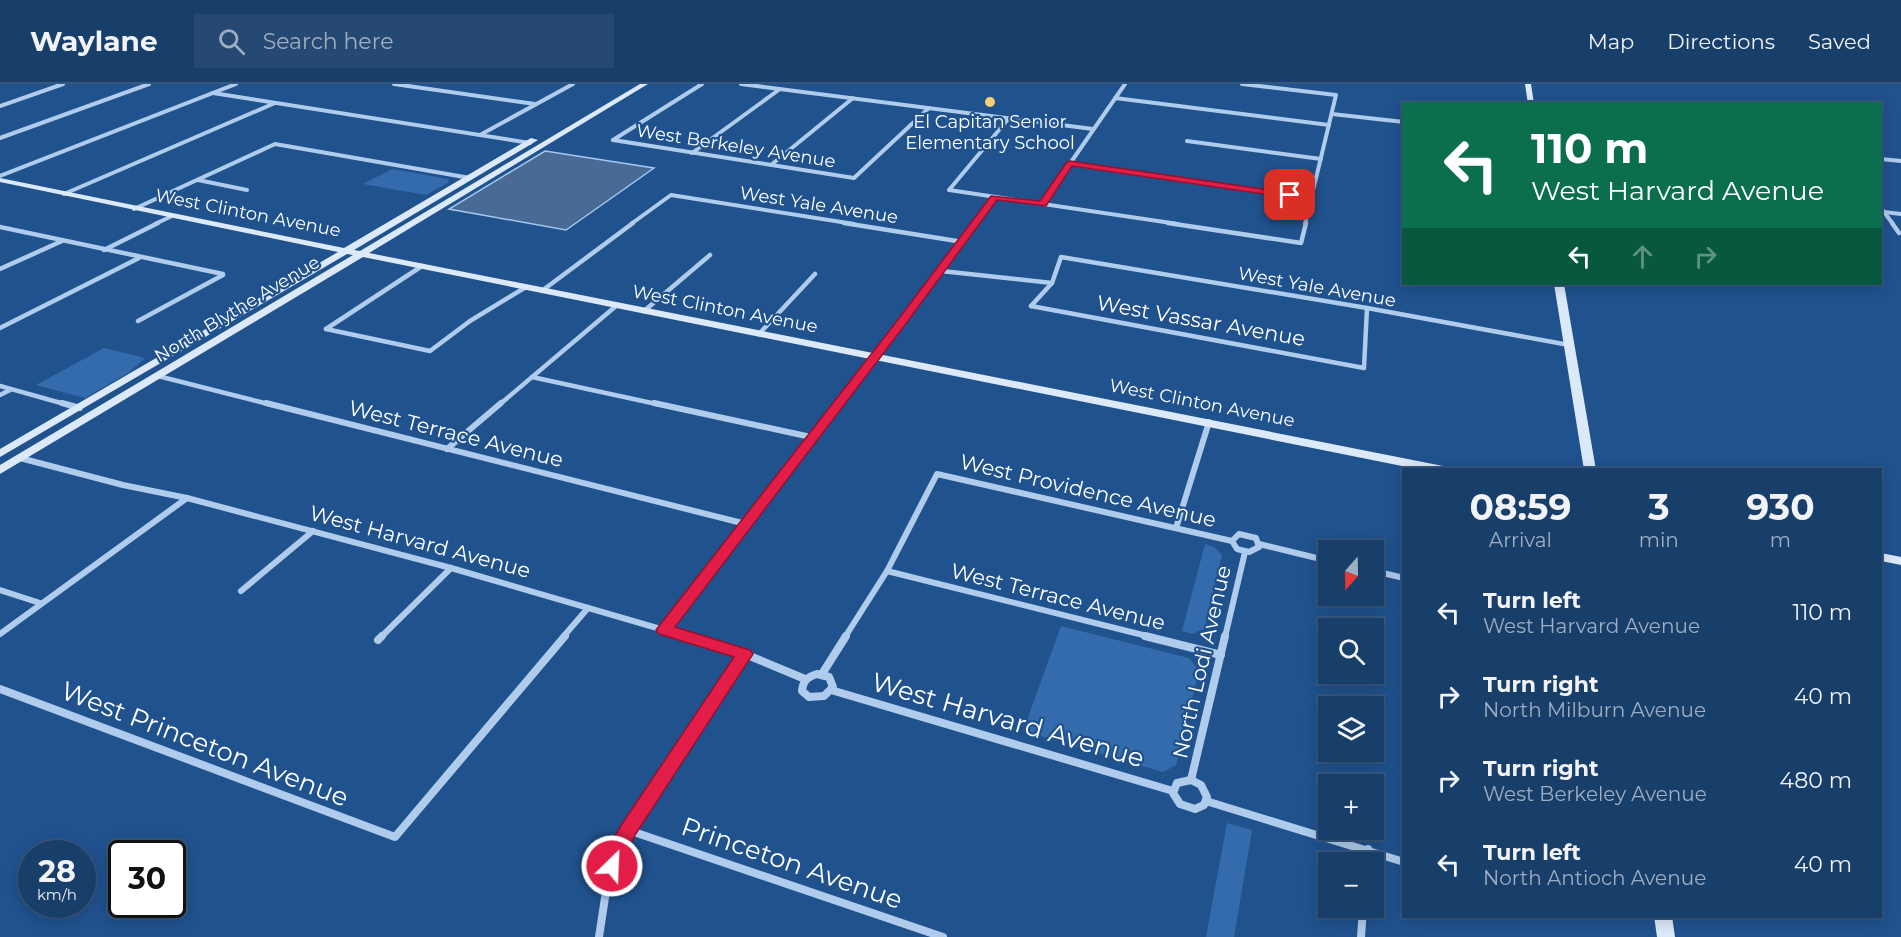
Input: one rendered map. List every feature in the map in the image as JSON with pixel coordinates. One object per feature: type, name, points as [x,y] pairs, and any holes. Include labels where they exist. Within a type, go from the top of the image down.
[{"type":"street","points":[[0,106],[63,84]]},
{"type":"street","points":[[0,138],[149,84]]},
{"type":"street","points":[[0,176],[236,84]]},
{"type":"street","points":[[394,84],[535,104]]},
{"type":"street","points":[[479,135],[573,84]]},
{"type":"street","name":"North Blythe Avenue","points":[[0,454],[631,84]]},
{"type":"street","name":"North Blythe Avenue","points":[[0,470],[645,84]]},
{"type":"street","name":"West Berkeley Avenue","points":[[702,84],[613,140],[854,178],[929,108]]},
{"type":"street","points":[[741,84],[1093,129]]},
{"type":"street","points":[[1042,204],[1125,84]]},
{"type":"street","points":[[1010,118],[949,190],[1301,243],[1336,95],[1242,84]]},
{"type":"street","points":[[1528,84],[1531,102]]},
{"type":"street","points":[[692,153],[780,89]]},
{"type":"street","points":[[213,93],[530,143]]},
{"type":"street","points":[[771,165],[853,98]]},
{"type":"street","points":[[1115,98],[1329,125]]},
{"type":"street","points":[[64,194],[276,103]]},
{"type":"street","points":[[1332,114],[1402,122]]},
{"type":"street","points":[[1187,141],[1321,159]]},
{"type":"street","points":[[134,208],[275,144],[470,178]]},
{"type":"street","points":[[1882,159],[1901,161]]},
{"type":"street","points":[[1070,164],[1312,199]]},
{"type":"street","name":"West Clinton Avenue","points":[[0,180],[616,306],[1433,468]]},
{"type":"street","points":[[197,180],[247,190]]},
{"type":"street","name":"West Yale Avenue","points":[[543,290],[672,195],[963,242]]},
{"type":"street","points":[[664,630],[941,271],[995,197]]},
{"type":"street","points":[[1882,210],[1901,214]]},
{"type":"street","points":[[1882,210],[1899,233]]},
{"type":"street","points":[[103,250],[172,216]]},
{"type":"street","points":[[0,227],[223,274],[138,321]]},
{"type":"street","points":[[0,269],[63,241]]},
{"type":"street","points":[[644,311],[710,255]]},
{"type":"street","name":"West Yale Avenue","points":[[1052,283],[1061,257],[1367,308],[1569,345]]},
{"type":"street","points":[[0,328],[140,258]]},
{"type":"street","points":[[422,266],[326,329],[430,351],[470,321],[526,287]]},
{"type":"street","points":[[941,271],[1052,283]]},
{"type":"street","points":[[759,334],[814,274]]},
{"type":"street","name":"West Vassar Avenue","points":[[1052,283],[1031,306],[1364,368],[1367,308]]},
{"type":"street","points":[[1560,285],[1590,468]]},
{"type":"street","points":[[447,449],[616,306]]},
{"type":"street","name":"West Terrace Avenue","points":[[158,376],[746,524]]},
{"type":"street","points":[[532,377],[811,437]]},
{"type":"street","points":[[0,386],[80,408]]},
{"type":"street","points":[[0,395],[11,389]]},
{"type":"street","points":[[1176,528],[1209,422]]},
{"type":"street","name":"West Harvard Avenue","points":[[20,458],[123,485],[188,498],[451,568],[745,654],[805,679]]},
{"type":"street","name":"West Providence Avenue","points":[[887,571],[937,474],[1232,541]]},
{"type":"street","points":[[0,634],[188,498]]},
{"type":"street","points":[[241,591],[313,531]]},
{"type":"street","points":[[1248,534],[1256,538],[1259,544],[1257,550],[1245,552],[1234,546],[1232,541],[1235,536],[1248,534]]},
{"type":"street","points":[[1259,544],[1318,558]]},
{"type":"street","name":"North Lodi Avenue","points":[[1191,780],[1245,552]]},
{"type":"street","points":[[1882,557],[1901,561]]},
{"type":"street","points":[[378,640],[451,568]]},
{"type":"street","points":[[822,674],[887,571]]},
{"type":"street","name":"West Terrace Avenue","points":[[887,571],[1221,655]]},
{"type":"street","points":[[1384,573],[1402,578]]},
{"type":"street","points":[[0,590],[40,603]]},
{"type":"street","name":"West Princeton Avenue","points":[[0,689],[395,837],[588,608]]},
{"type":"street","points":[[599,937],[615,853],[745,654]]},
{"type":"street","points":[[822,674],[831,680],[831,690],[824,696],[809,697],[802,691],[805,679],[822,674]]},
{"type":"street","name":"West Harvard Avenue","points":[[831,690],[1173,791]]},
{"type":"street","points":[[1191,780],[1204,788],[1206,801],[1195,809],[1184,807],[1175,800],[1173,791],[1181,781],[1191,780]]},
{"type":"street","points":[[1206,801],[1402,861]]},
{"type":"street","name":"Princeton Avenue","points":[[628,830],[943,937]]},
{"type":"street","points":[[1361,937],[1362,918]]},
{"type":"street","points":[[1663,918],[1666,937]]},
{"type":"shaded area","points":[[545,151],[654,168],[566,230],[449,209]]},
{"type":"shaded area","points":[[392,169],[448,179],[449,182],[426,195],[363,184]]},
{"type":"shaded area","points":[[104,348],[145,358],[128,373],[85,398],[36,385]]},
{"type":"shaded area","points":[[1205,544],[1214,547],[1222,555],[1204,629],[1192,634],[1182,631]]},
{"type":"shaded area","points":[[1061,626],[1189,658],[1199,671],[1176,765],[1163,772],[1023,731]]},
{"type":"shaded area","points":[[1227,823],[1252,830],[1234,937],[1206,937]]},
{"type":"place","name":"El Capitan Senior Elementary School","points":[[990,102]]},
{"type":"route","points":[[612,866],[615,853],[628,830],[745,654],[664,630],[963,242],[995,197],[1042,204],[1070,164],[1290,195]]}]
